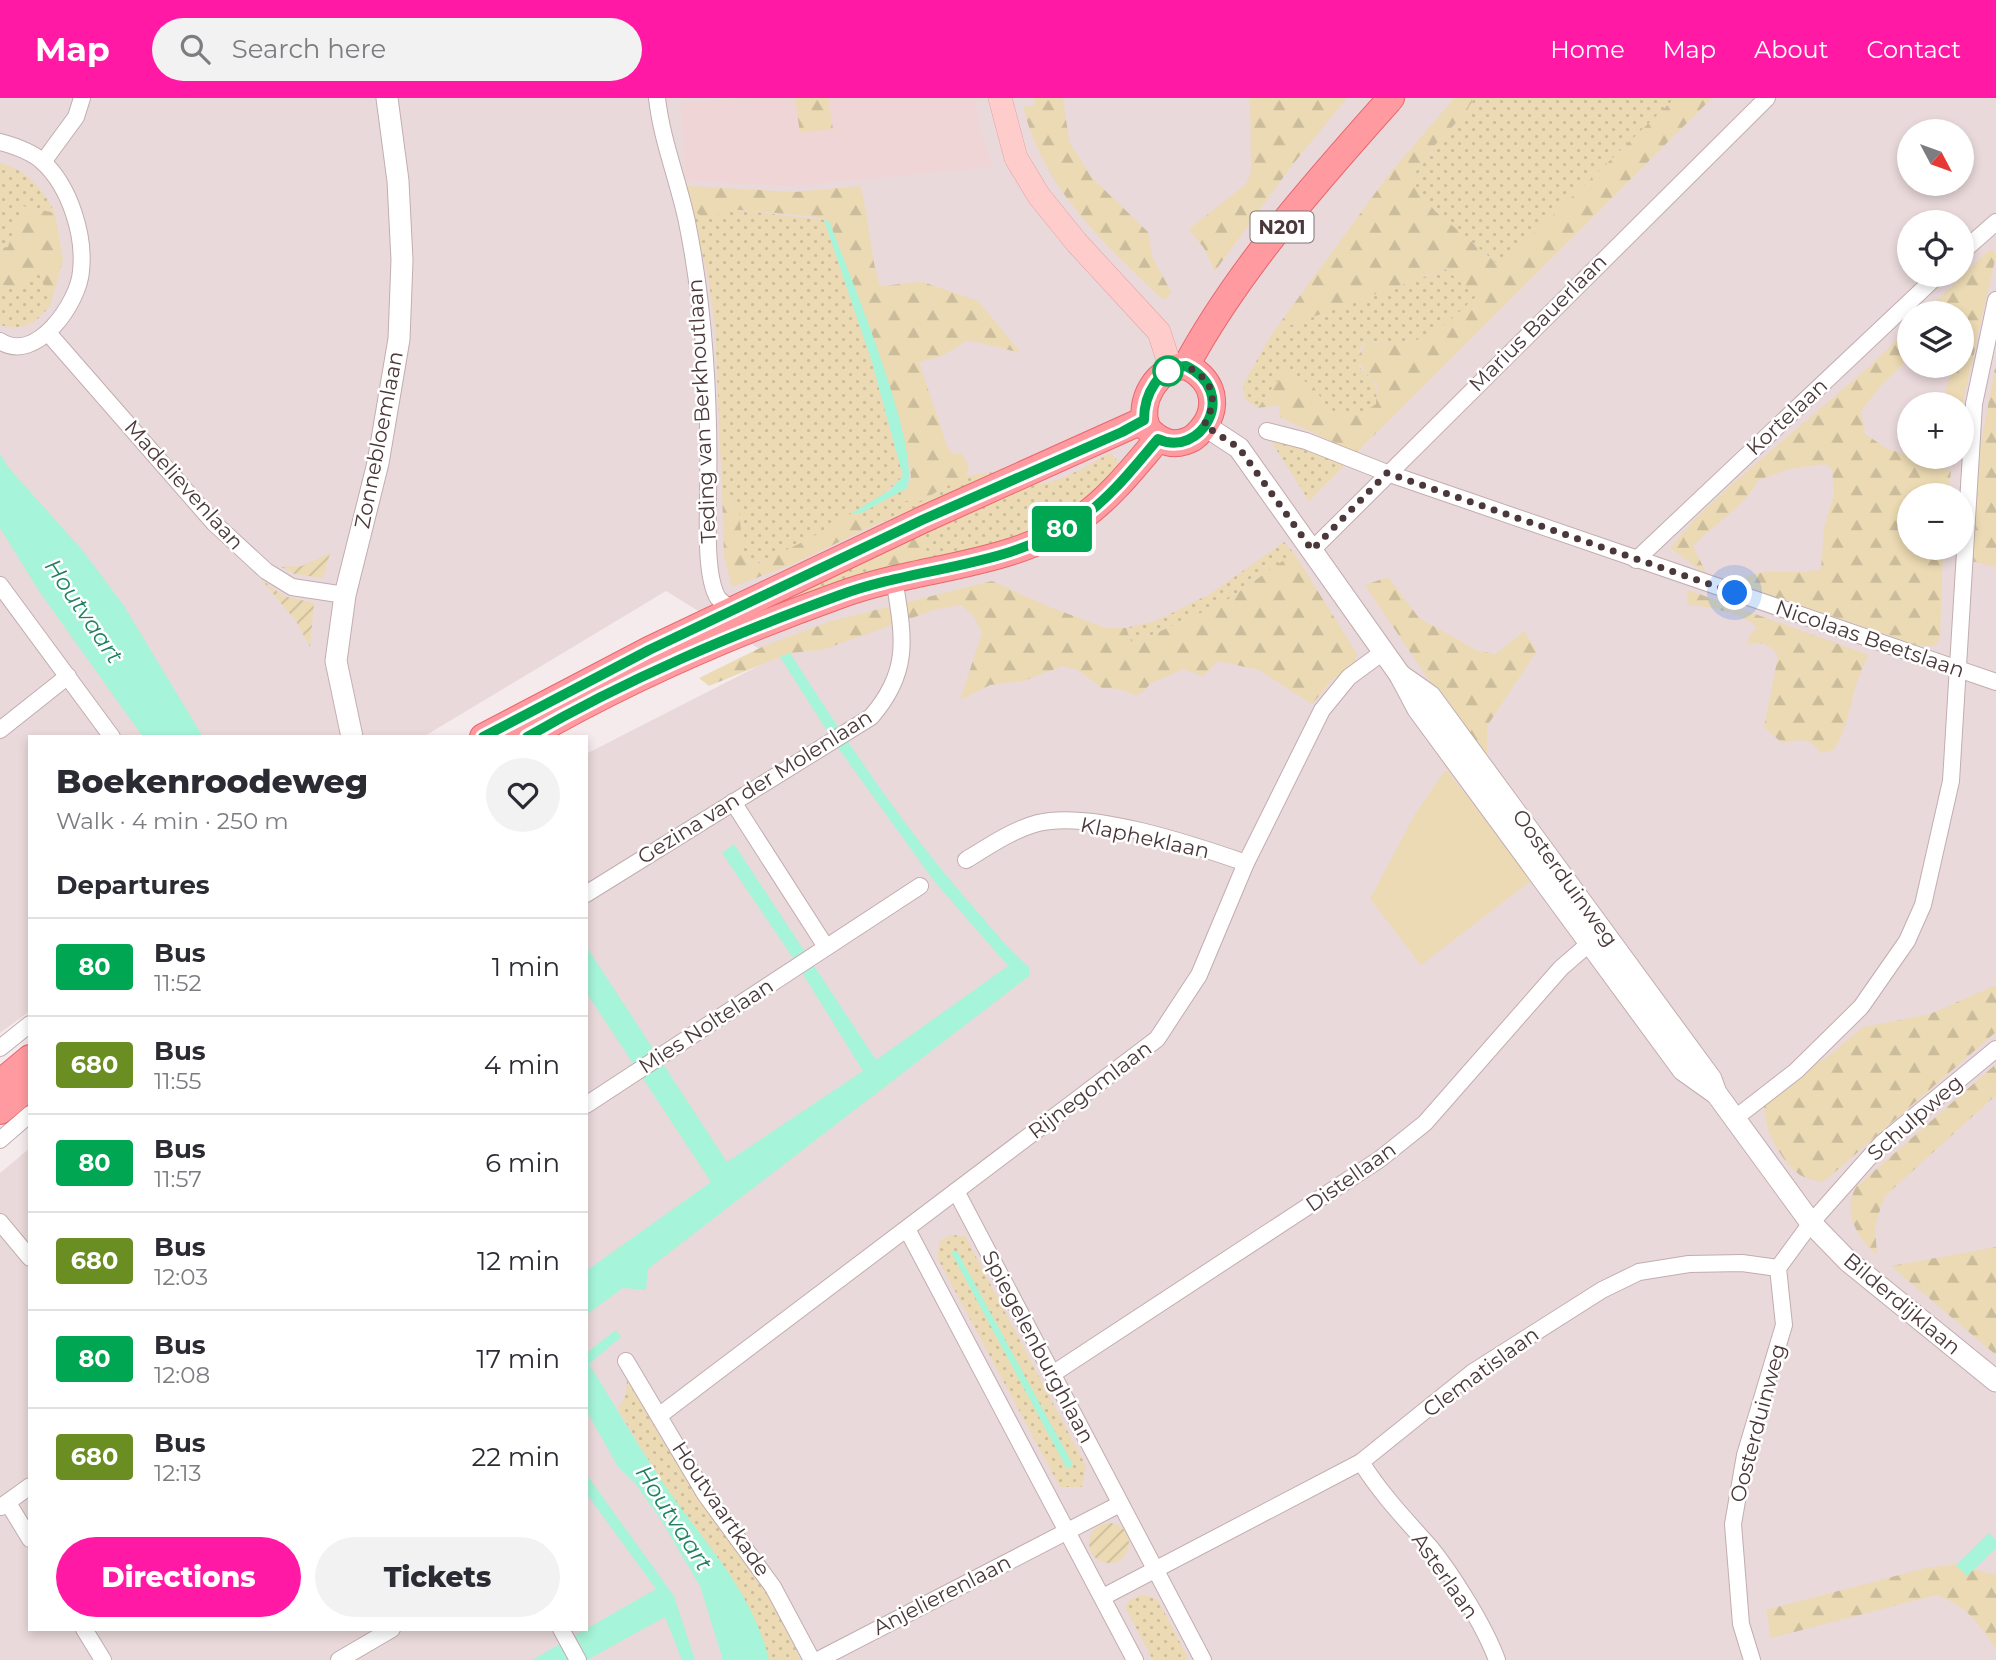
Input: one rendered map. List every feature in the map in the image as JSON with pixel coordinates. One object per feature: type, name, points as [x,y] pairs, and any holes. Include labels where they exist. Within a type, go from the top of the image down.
[{"type":"main road","points":[[488,735],[649,650],[922,520],[1151,430],[1169,444],[1188,441],[1204,425],[1212,412],[1213,392],[1204,377],[1179,368],[1159,332],[1077,243],[1039,196],[1016,158],[1000,98]]},
{"type":"main road","name":"N201","points":[[531,735],[617,687],[754,628],[895,584],[989,559],[1044,539],[1091,510],[1151,430],[1150,391],[1179,368],[1215,313],[1348,146],[1391,98]]},
{"type":"main road","points":[[0,1083],[28,1060]]},
{"type":"main road","points":[[0,1111],[28,1088]]},
{"type":"street","points":[[43,162],[76,117],[82,98]]},
{"type":"street","name":"Zonnebloemlaan","points":[[352,735],[336,661],[345,595],[378,463],[399,339],[401,234],[398,181],[387,98]]},
{"type":"street","name":"Teding van Berkhoutlaan","points":[[657,98],[662,136],[687,219],[701,303],[709,474],[707,531],[713,583],[719,599],[754,628]]},
{"type":"street","name":"Marius Bauerlaan","points":[[1312,550],[1767,98]]},
{"type":"street","points":[[0,142],[23,149],[43,162],[62,188],[81,244],[81,274],[72,301],[49,334],[29,343],[6,345],[0,341]]},
{"type":"street","points":[[1974,241],[1996,222]]},
{"type":"street","name":"Kortelaan","points":[[1636,560],[1925,287]]},
{"type":"street","points":[[1734,1119],[1796,1071],[1861,1007],[1907,942],[1923,905],[1934,867],[1951,781],[1974,404],[1996,300]]},
{"type":"street","name":"Madelievenlaan","points":[[49,334],[214,523],[261,566],[292,587],[345,595]]},
{"type":"street","name":"Oosterduinweg","points":[[1204,425],[1239,448],[1400,675],[1418,709],[1600,939],[1683,1070],[1716,1093],[1811,1223]]},
{"type":"street","name":"Nicolaas Beetslaan","points":[[1267,431],[1306,442],[1636,560],[1996,682]]},
{"type":"street","name":"Gezina van der Molenlaan","points":[[588,893],[871,717],[897,680],[902,651],[895,584]]},
{"type":"street","points":[[0,585],[111,735]]},
{"type":"street","name":"Rijnegomlaan","points":[[660,1415],[1157,1039],[1199,975],[1247,863],[1322,710],[1349,677],[1383,652]]},
{"type":"street","points":[[0,730],[68,676]]},
{"type":"street","points":[[733,802],[820,952]]},
{"type":"street","name":"Klapheklaan","points":[[966,860],[1001,838],[1039,823],[1087,821],[1190,844],[1247,863]]},
{"type":"street","name":"Mies Noltelaan","points":[[588,1104],[920,886]]},
{"type":"street","name":"Distellaan","points":[[1054,1373],[1380,1159],[1425,1123],[1561,968],[1600,939]]},
{"type":"street","points":[[0,1048],[28,1026]]},
{"type":"street","name":"Schulpweg","points":[[1811,1223],[1881,1143],[1996,1049]]},
{"type":"street","points":[[0,1139],[28,1116]]},
{"type":"street","name":"Spiegelenburghlaan","points":[[956,1191],[1156,1570]]},
{"type":"street","points":[[0,1222],[28,1256]]},
{"type":"street","points":[[1778,1268],[1811,1223]]},
{"type":"street","name":"Bilderdijklaan","points":[[1811,1223],[1848,1261],[1996,1381]]},
{"type":"street","points":[[907,1228],[1135,1660]]},
{"type":"street","name":"Clematislaan","points":[[1103,1597],[1361,1462],[1473,1372],[1602,1290],[1639,1272],[1702,1264],[1742,1263],[1778,1268]]},
{"type":"street","name":"Oosterduinweg","points":[[1752,1660],[1741,1624],[1733,1524],[1745,1455],[1784,1325],[1778,1268]]},
{"type":"street","name":"Houtvaartkade","points":[[626,1361],[705,1494],[774,1587],[812,1660]]},
{"type":"street","name":"Asterlaan","points":[[1361,1462],[1383,1496],[1432,1550],[1489,1639],[1497,1660]]},
{"type":"street","points":[[28,1488],[4,1506],[28,1536]]},
{"type":"street","name":"Anjelierenlaan","points":[[818,1660],[1120,1504]]},
{"type":"street","points":[[1156,1570],[1203,1660]]},
{"type":"street","points":[[85,1631],[103,1660]]},
{"type":"street","points":[[339,1660],[389,1631]]},
{"type":"street","points":[[562,1632],[579,1660]]},
{"type":"shaded area","points":[[0,98],[1996,98],[1996,1660],[0,1660],[0,1173],[28,1150],[28,1631],[588,1631],[588,753],[774,658],[666,591],[426,735],[28,735],[28,1012],[0,1033]]},
{"type":"shaded area","points":[[747,98],[976,98],[981,133],[993,167],[792,186],[685,180],[681,103]]},
{"type":"green space","points":[[795,98],[828,98],[833,129],[800,133]]},
{"type":"green space","points":[[1034,98],[1063,98],[1069,141],[1091,177],[1148,232],[1152,257],[1172,293],[1163,300],[1098,236],[1061,190],[1045,164],[1023,107],[1035,105]]},
{"type":"green space","points":[[1250,98],[1347,98],[1293,164],[1215,271],[1204,248],[1189,229],[1246,184],[1251,172]]},
{"type":"green space","points":[[1454,98],[1474,98],[1468,109],[1422,161],[1412,183],[1435,211],[1500,266],[1675,98],[1712,98],[1356,453],[1280,417],[1279,405],[1258,408],[1285,370],[1313,386],[1324,403],[1338,415],[1367,409],[1376,404],[1377,385],[1356,360],[1366,343],[1414,341],[1436,333],[1477,296],[1445,269],[1274,331],[1387,177]]},
{"type":"green space","points":[[1474,98],[1675,98],[1500,266],[1435,211],[1412,183],[1422,161],[1468,109]]},
{"type":"green space","points":[[0,163],[26,175],[45,196],[55,213],[22,206],[8,247],[0,248]]},
{"type":"green space","points":[[686,186],[795,192],[860,186],[880,286],[923,282],[978,301],[1021,353],[968,340],[942,356],[919,362],[947,446],[953,454],[962,453],[969,468],[966,476],[920,501],[904,501],[911,476],[902,429],[870,329],[829,221],[811,216],[729,209],[707,220],[691,209]]},
{"type":"green space","points":[[22,206],[55,213],[63,260],[51,304],[39,274],[19,288],[0,284],[0,248],[8,247]]},
{"type":"green space","points":[[691,209],[707,220],[729,209],[824,220],[871,359],[903,476],[851,516],[749,568],[743,550],[738,502],[722,490],[715,329],[709,282]]},
{"type":"green space","points":[[1993,250],[1996,255],[1974,353],[1974,301],[1936,301],[1951,287],[1974,287],[1974,265],[1988,251]]},
{"type":"green space","points":[[1446,269],[1477,296],[1436,333],[1414,341],[1365,343],[1359,350],[1359,367],[1376,387],[1376,404],[1372,407],[1338,415],[1324,403],[1313,386],[1285,371],[1258,408],[1245,399],[1243,384],[1274,331]]},
{"type":"green space","points":[[39,273],[51,304],[29,324],[16,327],[0,325],[0,284],[19,288]]},
{"type":"green space","points":[[1897,340],[1897,370],[1861,411],[1865,434],[1897,452],[1897,469],[1951,471],[1950,483],[1897,483],[1897,560],[1943,560],[1940,638],[1935,646],[1916,645],[1736,583],[1757,573],[1821,569],[1824,528],[1834,494],[1832,469],[1825,464],[1789,469],[1758,480],[1746,498],[1693,546],[1707,575],[1670,548],[1696,518],[1730,486]]},
{"type":"green space","points":[[1996,362],[1996,567],[1967,560],[1974,560],[1974,501]]},
{"type":"green space","points":[[1949,378],[1968,378],[1965,392],[1946,391]]},
{"type":"green space","points":[[1271,441],[1349,461],[1309,501]]},
{"type":"green space","points":[[1111,453],[1122,467],[1061,524],[930,564],[921,529],[1028,484],[1060,479]]},
{"type":"green space","points":[[1002,471],[868,528],[861,513],[907,488],[904,501],[920,501],[966,476]]},
{"type":"green space","points":[[722,490],[738,502],[743,550],[749,568],[809,539],[852,513],[861,513],[868,528],[793,564],[732,587],[724,557]]},
{"type":"green space","points":[[921,529],[930,564],[874,577],[869,560]]},
{"type":"green space","points":[[1284,542],[1294,553],[1223,603],[1132,644],[1126,628],[1156,621],[1210,594]]},
{"type":"green space","points":[[330,553],[323,578],[295,574],[281,567],[302,566]]},
{"type":"green space","points":[[1294,553],[1357,654],[1354,665],[1331,681],[1312,704],[1259,670],[1218,661],[1203,676],[1183,669],[1151,683],[1141,694],[1135,695],[1120,689],[1102,688],[1078,670],[1063,666],[1023,681],[990,685],[960,700],[982,633],[973,615],[961,605],[937,609],[822,650],[790,653],[709,686],[699,678],[762,647],[831,621],[992,581],[1047,606],[1106,628],[1126,628],[1132,644],[1223,603]]},
{"type":"green space","points":[[869,560],[874,577],[802,600],[798,587]]},
{"type":"green space","points":[[1388,577],[1419,618],[1478,651],[1496,654],[1524,631],[1537,651],[1487,726],[1487,766],[1365,585]]},
{"type":"green space","points":[[260,578],[283,596],[314,603],[310,647],[296,621]]},
{"type":"green space","points":[[1688,590],[1869,655],[1858,678],[1845,727],[1834,750],[1821,753],[1804,740],[1782,743],[1764,727],[1778,656],[1764,644],[1747,646],[1750,635],[1757,628],[1751,622],[1725,611],[1687,604]]},
{"type":"green space","points":[[1446,769],[1532,880],[1421,965],[1370,899],[1415,814]]},
{"type":"green space","points":[[1996,985],[1996,1032],[1828,1178],[1822,1182],[1805,1178],[1786,1161],[1773,1142],[1764,1110],[1765,1100],[1789,1077],[1826,1058],[1863,1027],[1930,1014]]},
{"type":"green space","points":[[1996,1064],[1996,1095],[1884,1197],[1875,1226],[1877,1255],[1863,1241],[1851,1215],[1852,1196],[1856,1187]]},
{"type":"green space","points":[[951,1235],[965,1236],[1086,1466],[1082,1487],[1060,1487],[937,1257],[940,1241]]},
{"type":"green space","points":[[1996,1247],[1996,1355],[1891,1266]]},
{"type":"green space","points":[[627,1380],[697,1497],[729,1537],[774,1604],[801,1660],[769,1660],[754,1617],[743,1597],[719,1559],[670,1493],[618,1410],[626,1394]]},
{"type":"green space","points":[[1109,1523],[1123,1529],[1129,1543],[1123,1557],[1109,1563],[1095,1557],[1089,1543],[1095,1529]]},
{"type":"green space","points":[[1955,1564],[1996,1575],[1996,1649],[1964,1609],[1936,1595],[1771,1638],[1766,1610],[1926,1568]]},
{"type":"green space","points":[[1143,1594],[1156,1599],[1160,1604],[1189,1660],[1153,1660],[1125,1607],[1130,1600]]},
{"type":"water","points":[[824,220],[829,221],[866,316],[894,399],[909,467],[907,488],[861,513],[852,513],[890,490],[903,476],[871,359]]},
{"type":"water","name":"Houtvaart","points":[[0,454],[8,467],[83,551],[124,606],[202,735],[142,735],[39,591],[0,528]]},
{"type":"water","points":[[790,653],[901,817],[949,879],[1029,967],[1029,976],[648,1269],[646,1290],[623,1288],[588,1314],[588,1270],[711,1182],[588,995],[588,949],[727,1162],[863,1071],[793,958],[722,853],[734,844],[876,1060],[1008,966],[934,881],[838,748],[780,657]]},
{"type":"water","points":[[957,1251],[1073,1465],[1067,1469],[951,1252]]},
{"type":"water","name":"Houtvaart","points":[[616,1330],[621,1337],[589,1364],[660,1478],[737,1587],[761,1634],[769,1660],[723,1660],[700,1586],[661,1520],[635,1483],[618,1467],[588,1414],[588,1351]]},
{"type":"water","points":[[588,1477],[674,1596],[695,1660],[682,1660],[665,1617],[587,1660],[532,1660],[583,1631],[588,1631],[588,1628],[656,1589],[588,1496]]},
{"type":"water","points":[[1989,1533],[1996,1540],[1996,1548],[1967,1576],[1956,1565]]},
{"type":"bus line","name":"80","points":[[487,735],[649,650],[967,499],[1122,432],[1144,420],[1150,391],[1155,382],[1171,369],[1186,366],[1196,370],[1210,385],[1214,397],[1212,412],[1198,434],[1188,441],[1176,444],[1158,439],[1133,469],[1091,510],[1044,539],[989,559],[894,578],[841,594],[666,664],[567,713],[530,735]]},
{"type":"route","points":[[1168,371],[1186,366],[1204,377],[1213,392],[1214,401],[1212,412],[1204,425],[1239,448],[1312,550],[1387,473],[1735,593]]}]
